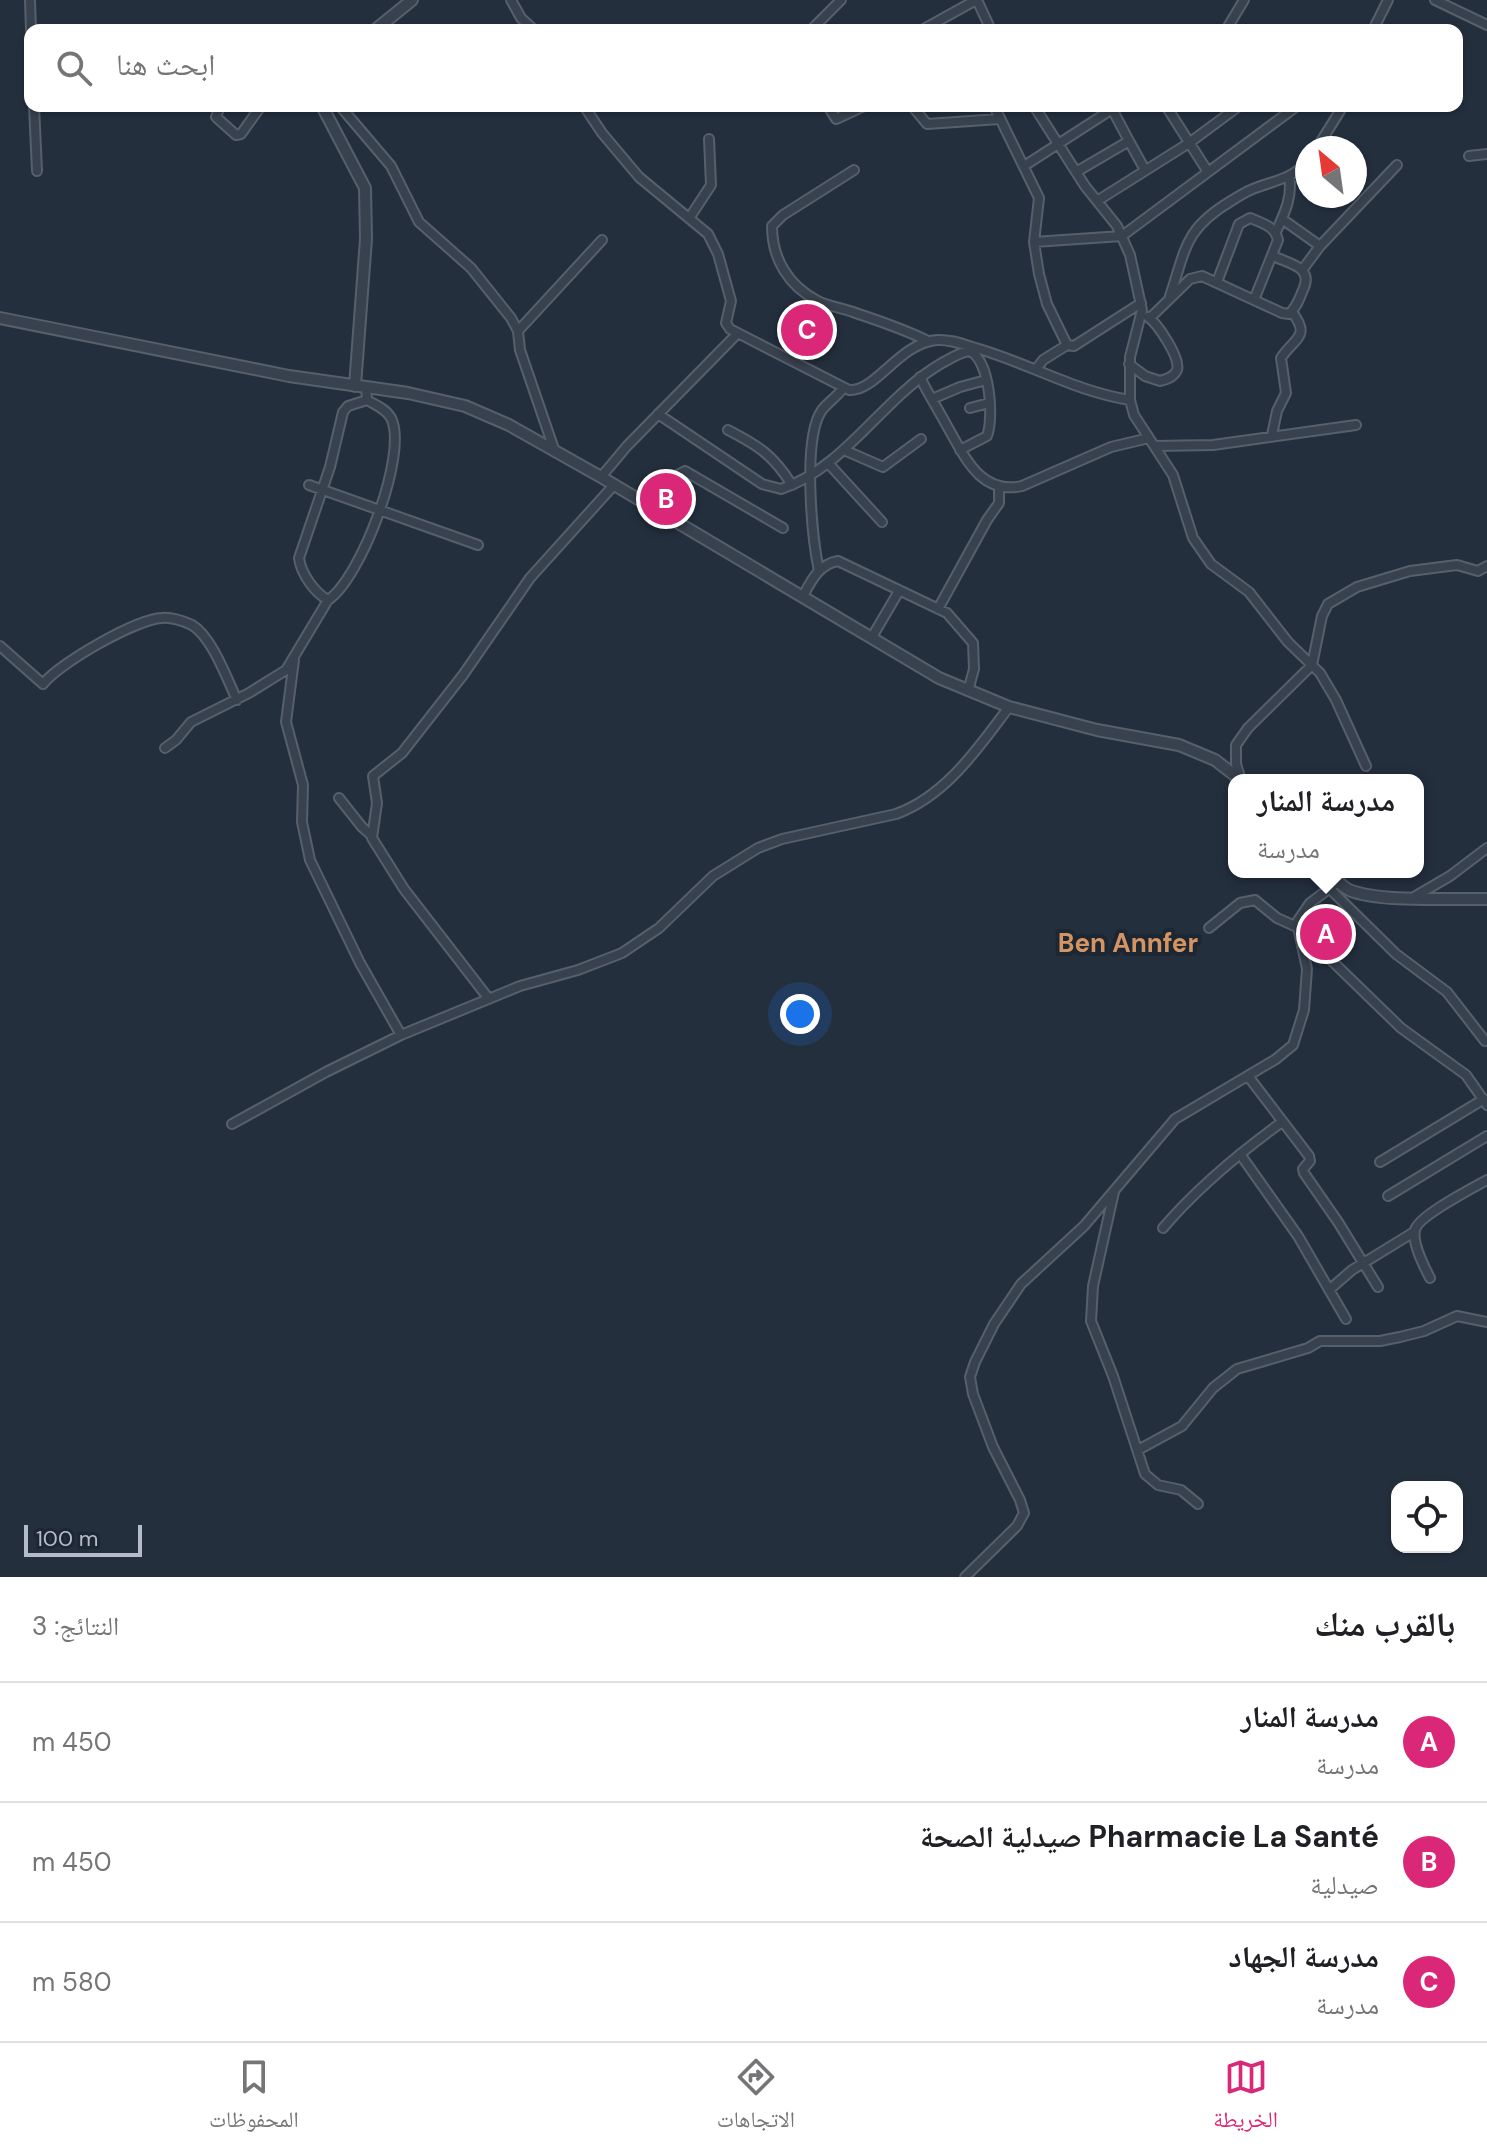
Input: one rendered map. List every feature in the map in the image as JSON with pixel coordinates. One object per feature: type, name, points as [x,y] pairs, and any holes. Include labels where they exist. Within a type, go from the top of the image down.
[{"type":"street","points":[[30,0],[31,24]]},
{"type":"street","points":[[382,24],[412,0]]},
{"type":"street","points":[[511,0],[528,24]]},
{"type":"street","points":[[817,24],[841,0]]},
{"type":"street","points":[[933,24],[976,0],[988,24]]},
{"type":"street","points":[[1232,24],[1244,0]]},
{"type":"street","points":[[1376,24],[1388,0]]},
{"type":"street","points":[[1435,0],[1487,25]]},
{"type":"street","points":[[34,112],[37,171]]},
{"type":"street","points":[[218,112],[216,117],[236,135],[241,134],[257,112]]},
{"type":"street","points":[[165,748],[191,722],[279,675],[294,660],[328,600],[339,591],[351,573],[381,510],[394,457],[393,425],[387,413],[367,400],[360,387],[365,188],[325,112]]},
{"type":"street","points":[[345,112],[391,166],[419,222],[471,268],[504,307],[518,331],[520,350],[555,452]]},
{"type":"street","points":[[588,112],[639,177],[708,234],[718,254],[731,301],[726,325],[738,333],[854,391],[863,388],[893,361],[928,341],[947,340],[1037,368],[1089,391],[1130,400]]},
{"type":"street","points":[[832,112],[836,119],[851,112]]},
{"type":"street","points":[[917,112],[927,124],[999,119]]},
{"type":"street","points":[[996,112],[1040,202],[1034,242],[1047,304],[1067,345]]},
{"type":"street","points":[[1038,112],[1122,236],[1146,317],[1174,355],[1177,370],[1160,381],[1145,376],[1129,364]]},
{"type":"street","points":[[1024,166],[1106,112]]},
{"type":"street","points":[[1116,112],[1145,170]]},
{"type":"street","points":[[1170,112],[1208,172]]},
{"type":"street","points":[[1097,201],[1189,143],[1231,112]]},
{"type":"street","points":[[1034,242],[1122,236],[1289,112]]},
{"type":"street","points":[[1324,136],[1339,112]]},
{"type":"street","points":[[690,217],[711,185],[709,139]]},
{"type":"street","points":[[1076,172],[1129,141]]},
{"type":"street","points":[[1469,156],[1487,154]]},
{"type":"street","points":[[1303,269],[1320,246],[1397,165]]},
{"type":"street","points":[[854,170],[783,215],[772,226],[772,246],[777,258],[782,269],[803,293],[821,303],[894,326],[928,341]]},
{"type":"street","points":[[1168,301],[1190,235],[1202,221],[1252,189],[1295,171]]},
{"type":"street","points":[[1276,232],[1289,196],[1289,176]]},
{"type":"street","points":[[1217,282],[1242,221],[1250,218],[1272,228],[1278,240],[1254,300]]},
{"type":"street","points":[[1282,219],[1320,246]]},
{"type":"street","points":[[518,331],[602,240]]},
{"type":"street","points":[[1273,256],[1303,269]]},
{"type":"street","points":[[1292,312],[1307,283],[1303,269]]},
{"type":"street","points":[[1292,312],[1282,313],[1217,282],[1196,276],[1146,317],[1129,364],[1130,400],[1134,415],[1178,486],[1193,538],[1203,556],[1249,592],[1288,642],[1330,687],[1366,766]]},
{"type":"street","points":[[1037,368],[1043,360],[1067,345],[1074,346],[1141,303]]},
{"type":"street","points":[[1272,435],[1277,411],[1286,393],[1281,358],[1302,332],[1302,325],[1292,312]]},
{"type":"street","points":[[0,318],[289,376],[431,397],[465,406],[509,425],[601,477],[930,673],[1009,707],[1097,730],[1179,745],[1215,760],[1233,774]]},
{"type":"street","points":[[601,477],[738,333]]},
{"type":"street","points":[[658,414],[762,484],[781,489],[828,463],[898,394],[920,377],[957,355],[970,351],[981,359],[986,380],[988,434],[960,450]]},
{"type":"street","points":[[920,377],[960,450],[985,480],[999,487],[1022,486],[1098,452],[1152,442],[1213,445],[1356,425]]},
{"type":"street","points":[[932,399],[986,380]]},
{"type":"street","points":[[819,571],[810,474],[814,428],[822,410],[843,388]]},
{"type":"street","points":[[328,600],[315,589],[299,562],[345,408],[367,400]]},
{"type":"street","points":[[970,408],[989,403]]},
{"type":"street","points":[[728,430],[767,452],[777,461],[792,485]]},
{"type":"street","points":[[844,450],[883,467],[921,439]]},
{"type":"street","points":[[828,463],[882,522]]},
{"type":"street","points":[[651,508],[677,475],[685,471],[783,528]]},
{"type":"street","points":[[309,485],[478,545]]},
{"type":"street","points":[[371,835],[377,803],[374,775],[402,753],[463,675],[530,578],[614,485]]},
{"type":"street","points":[[938,609],[999,503],[999,487]]},
{"type":"street","points":[[803,596],[819,571],[838,561],[947,613],[973,643],[974,669],[968,691]]},
{"type":"street","points":[[1239,774],[1234,753],[1240,737],[1312,665],[1325,608],[1344,593],[1388,576],[1457,565],[1478,571],[1487,566]]},
{"type":"street","points":[[872,637],[899,591]]},
{"type":"street","points":[[0,646],[43,684],[81,654],[140,624],[159,618],[179,620],[192,625],[206,640],[237,700]]},
{"type":"street","points":[[294,660],[286,707],[287,732],[301,774],[302,822],[310,860],[360,963],[401,1035]]},
{"type":"street","points":[[232,1124],[401,1035],[520,986],[600,962],[636,945],[659,928],[713,876],[758,848],[782,839],[896,814],[924,802],[949,781],[1009,707]]},
{"type":"street","points":[[339,798],[371,835],[404,889],[489,999]]},
{"type":"street","points":[[1414,897],[1450,876],[1487,848]]},
{"type":"street","points":[[1333,881],[1359,893],[1487,899]]},
{"type":"street","points":[[965,1577],[1017,1526],[1024,1513],[993,1447],[973,1394],[970,1377],[975,1362],[1016,1291],[1084,1226],[1179,1115],[1287,1052],[1298,1036],[1304,1010],[1307,969],[1297,927],[1302,912],[1333,881]]},
{"type":"street","points":[[1333,881],[1396,954],[1447,992],[1485,1041]]},
{"type":"street","points":[[1209,928],[1240,903],[1255,900],[1277,918],[1297,927],[1401,1028],[1466,1075],[1485,1102],[1380,1162]]},
{"type":"street","points":[[1248,1076],[1309,1156],[1304,1173],[1378,1287]]},
{"type":"street","points":[[1163,1228],[1191,1197],[1282,1122]]},
{"type":"street","points":[[1388,1196],[1487,1136]]},
{"type":"street","points":[[1240,1154],[1298,1236],[1346,1319]]},
{"type":"street","points":[[1329,1290],[1363,1262],[1414,1232],[1420,1222],[1430,1215],[1487,1180]]},
{"type":"street","points":[[1114,1191],[1093,1286],[1091,1321],[1148,1478],[1158,1485],[1181,1490],[1198,1504]]},
{"type":"street","points":[[1414,1232],[1419,1254],[1430,1278]]},
{"type":"street","points":[[1138,1450],[1182,1426],[1213,1388],[1237,1369],[1308,1348],[1320,1341],[1380,1341],[1413,1334],[1457,1316],[1487,1322]]},
{"type":"place","name":"مدرسة الجهاد","points":[[807,330]]},
{"type":"place","name":"Pharmacie La Santé صيدلية الصحة","points":[[666,499]]},
{"type":"place","name":"مدرسة المنار","points":[[1326,934]]},
{"type":"district","name":"Ben Annfer","points":[[1128,943]]}]
